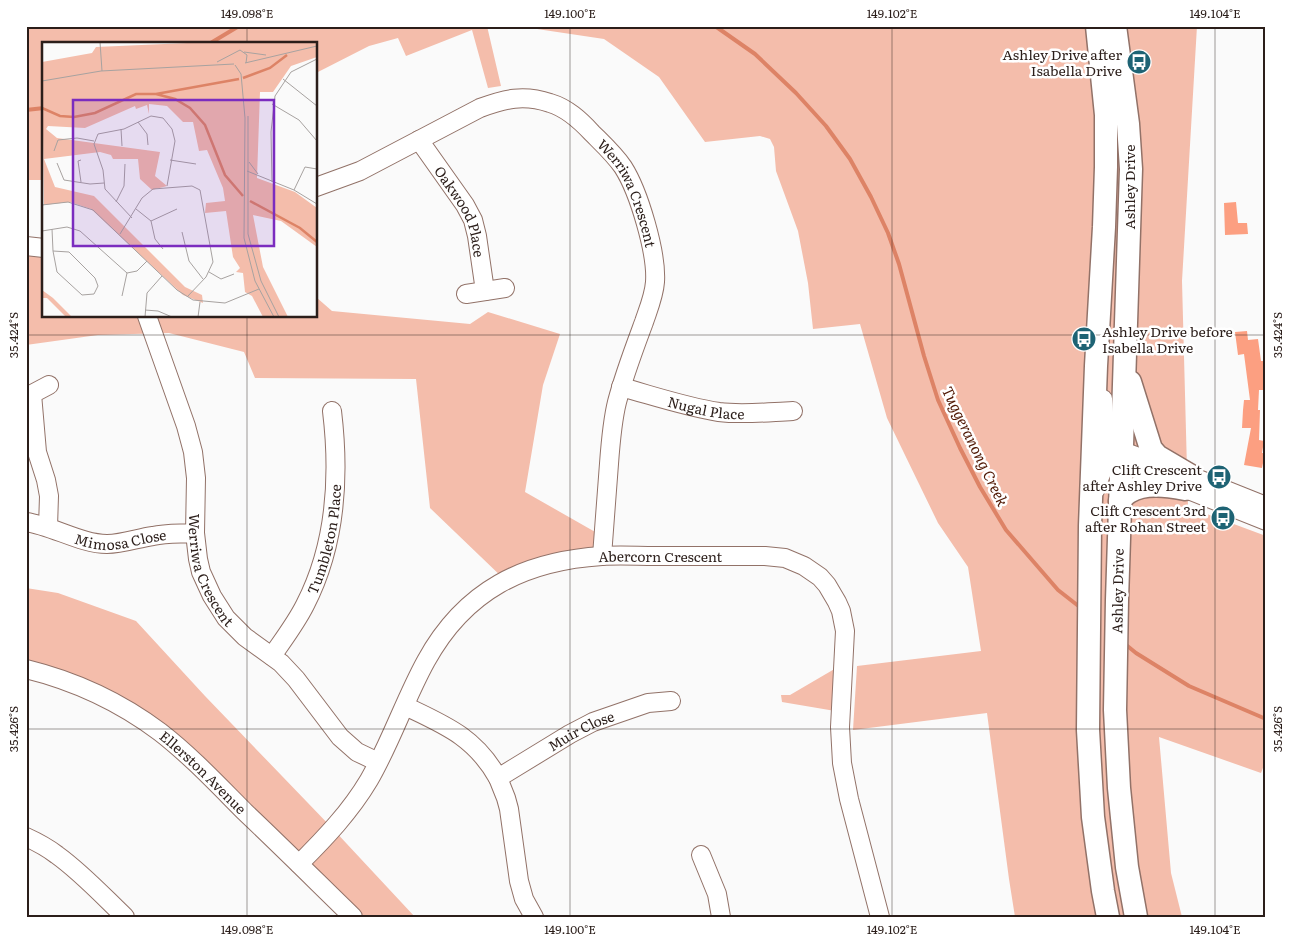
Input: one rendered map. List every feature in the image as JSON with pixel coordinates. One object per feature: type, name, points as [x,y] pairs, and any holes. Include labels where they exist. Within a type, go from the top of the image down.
[{"type":"main road","name":"Ashley Drive","points":[[1097,26],[1106,115],[1104,227],[1091,505],[1088,730],[1093,817],[1108,917]]},
{"type":"main road","name":"Ashley Drive","points":[[1114,26],[1128,124],[1131,169],[1125,367],[1119,457],[1120,501],[1115,710],[1119,788],[1127,867],[1136,917]]},
{"type":"main road","points":[[1125,367],[1152,449],[1157,456],[1188,483]]},
{"type":"main road","points":[[1120,501],[1128,492],[1139,487],[1188,483]]},
{"type":"street","name":"Werriwa Crescent","points":[[318,186],[360,171],[480,108],[494,102],[510,99],[530,98],[551,103],[570,112],[616,158],[635,190],[646,223],[655,263],[655,283],[617,404],[611,438],[602,556]]},
{"type":"street","name":"Oakwood Place","points":[[419,140],[465,205],[473,220],[485,291]]},
{"type":"street","points":[[26,246],[42,248]]},
{"type":"street","points":[[466,294],[505,288]]},
{"type":"street","name":"Werriwa Crescent","points":[[148,318],[186,426],[193,452],[196,478],[195,533],[198,559],[201,572],[212,596],[226,618],[245,636],[281,663],[296,679],[340,737],[357,752],[378,762]]},
{"type":"street","points":[[1098,347],[1108,444],[1119,457],[1188,483],[1266,506]]},
{"type":"street","points":[[48,527],[49,496],[37,452],[29,393],[49,385]]},
{"type":"street","name":"Nugal Place","points":[[621,387],[693,407],[721,412],[793,411]]},
{"type":"street","name":"Tumbleton Place","points":[[272,656],[306,604],[326,554],[333,518],[334,500],[335,441],[332,411]]},
{"type":"street","points":[[1091,505],[1106,463],[1119,457]]},
{"type":"street","points":[[1188,483],[1266,521]]},
{"type":"street","name":"Mimosa Close","points":[[26,522],[48,527],[91,542],[107,544],[155,535],[195,533]]},
{"type":"street","name":"Abercorn Crescent","points":[[299,864],[350,809],[369,780],[426,661],[441,635],[461,612],[484,593],[512,576],[538,567],[570,560],[602,556],[765,556],[785,558],[804,566],[827,585],[841,611],[845,631],[840,727],[842,763],[849,799],[880,917]]},
{"type":"street","name":"Ellerston Avenue","points":[[26,669],[49,675],[88,690],[144,720],[194,761],[353,917]]},
{"type":"street","name":"Muir Close","points":[[498,778],[593,722],[648,703],[671,700]]},
{"type":"street","points":[[405,706],[461,735],[478,750],[492,768],[506,798],[519,881],[524,900],[534,917]]},
{"type":"street","points":[[26,837],[58,855],[82,875],[124,917]]},
{"type":"street","points":[[700,855],[717,894],[721,917]]},
{"type":"shaded area","points":[[26,26],[487,26],[501,86],[488,88],[472,30],[406,56],[398,38],[369,46],[318,72],[318,42],[42,42],[42,180],[26,180]]},
{"type":"shaded area","points":[[517,26],[1197,26],[1182,281],[1188,507],[1266,536],[1266,760],[1261,773],[1159,737],[1171,873],[1182,917],[1015,917],[987,713],[853,730],[857,666],[981,651],[968,567],[938,523],[887,418],[860,324],[813,329],[808,283],[798,231],[776,171],[774,147],[770,139],[760,136],[705,142],[659,77],[604,39]]},
{"type":"shaded area","points":[[26,246],[42,249],[42,318],[318,318],[318,299],[332,311],[470,324],[488,312],[560,334],[543,385],[525,492],[604,537],[602,556],[505,580],[430,508],[416,379],[255,378],[244,352],[169,333],[98,335],[26,345]]},
{"type":"shaded area","points":[[26,588],[58,593],[136,621],[415,917],[353,917],[299,864],[115,703],[26,667]]},
{"type":"shaded area","points":[[843,664],[841,712],[782,702],[781,695],[790,695]]},
{"type":"building","points":[[1236,202],[1238,223],[1247,223],[1248,234],[1225,235],[1224,203]]},
{"type":"building","points":[[1247,331],[1248,340],[1258,339],[1266,387],[1266,390],[1259,390],[1258,410],[1260,410],[1259,440],[1264,441],[1262,453],[1265,453],[1262,468],[1244,465],[1251,428],[1242,428],[1243,410],[1244,400],[1250,400],[1244,354],[1238,355],[1235,332]]},
{"type":"waterway","name":"Tuggeranong Creek","points":[[212,42],[239,26]]},
{"type":"waterway","name":"Tuggeranong Creek","points":[[715,26],[755,54],[796,93],[826,126],[850,159],[888,233],[899,264],[938,400],[980,487],[1006,530],[1058,590],[1081,608]]},
{"type":"waterway","name":"Tuggeranong Creek","points":[[26,110],[42,108]]},
{"type":"waterway","name":"Tuggeranong Creek","points":[[1125,644],[1189,686],[1266,719]]},
{"type":"place","name":"Ashley Drive after Isabella Drive","points":[[1139,62]]},
{"type":"place","name":"Ashley Drive before Isabella Drive","points":[[1084,339]]},
{"type":"place","name":"Clift Crescent after Ashley Drive","points":[[1219,477]]},
{"type":"place","name":"Clift Crescent 3rd after Rohan Street","points":[[1223,518]]}]
